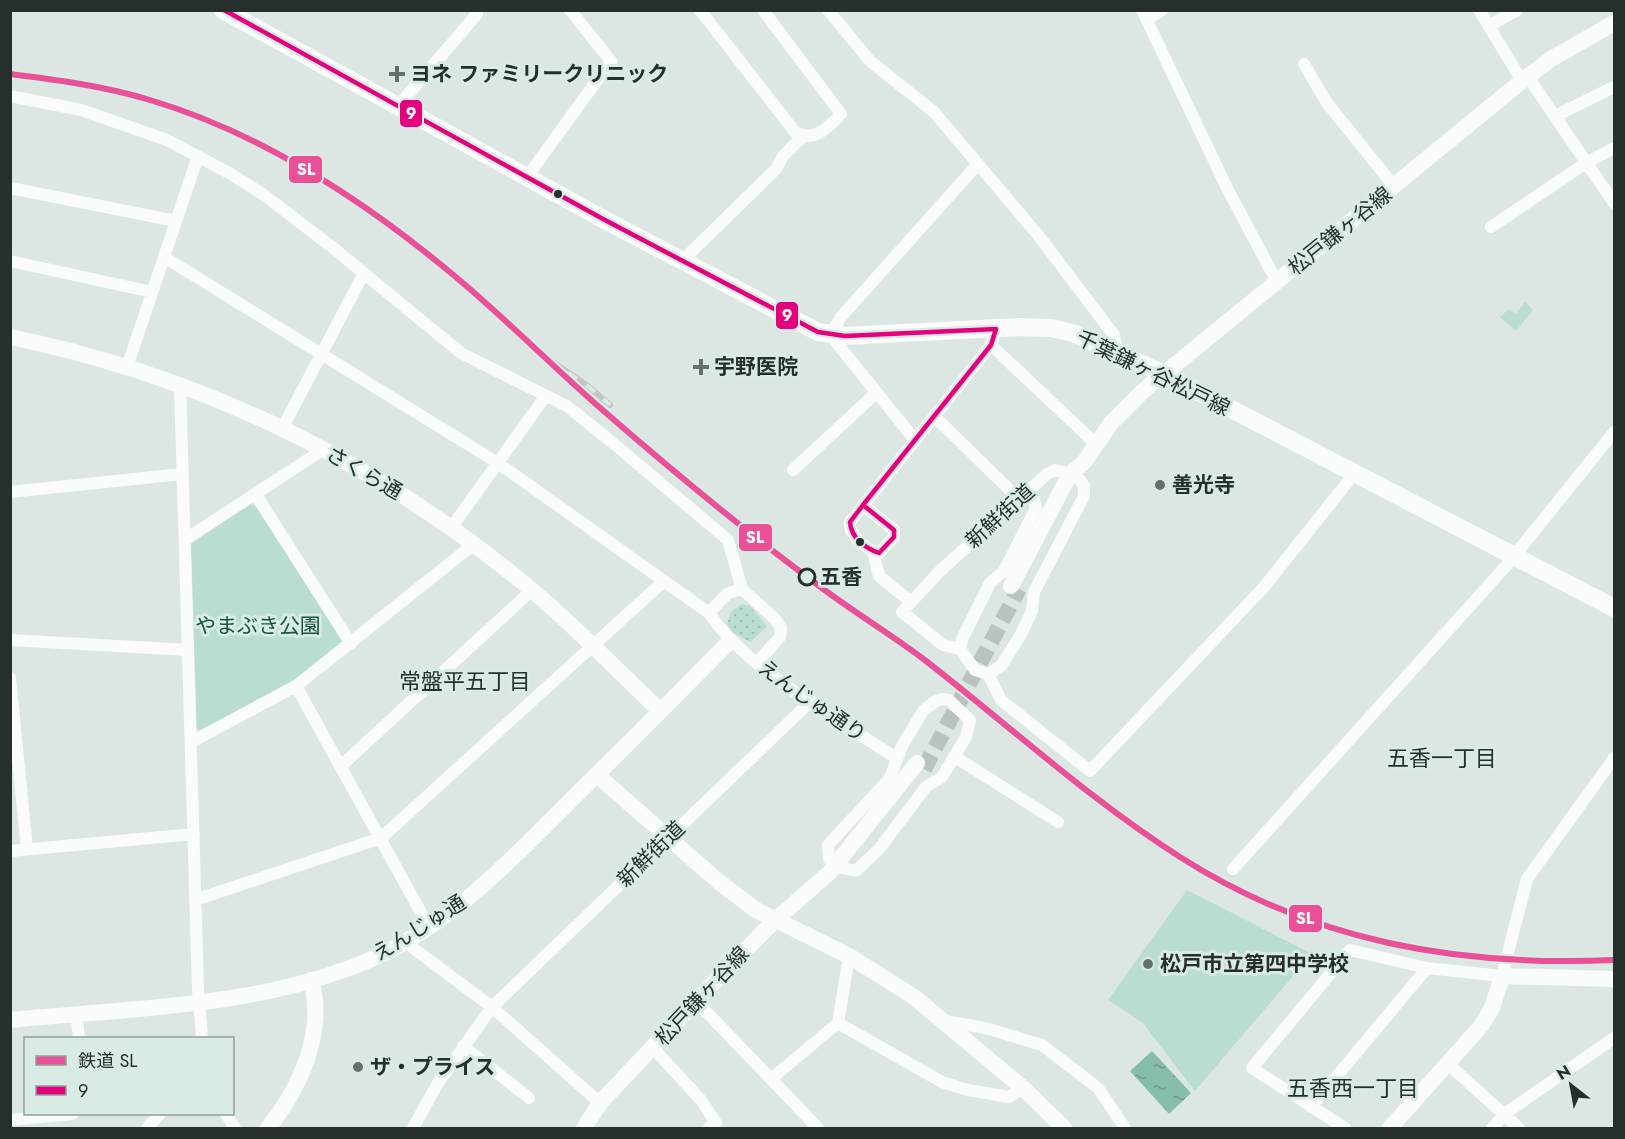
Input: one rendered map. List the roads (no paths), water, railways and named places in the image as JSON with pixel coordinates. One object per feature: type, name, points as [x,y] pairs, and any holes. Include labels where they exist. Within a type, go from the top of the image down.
[{"type":"main road","name":"千葉鎌ヶ谷松戸線","points":[[223,10],[807,327],[831,336],[994,337],[1051,328],[1073,333],[1164,374],[1614,608]]},
{"type":"street","points":[[398,106],[477,14],[474,10]]},
{"type":"street","points":[[527,177],[611,61],[570,10]]},
{"type":"street","points":[[700,10],[795,132],[803,136],[817,135],[841,114],[763,10]]},
{"type":"street","points":[[828,10],[870,61],[934,112],[976,165],[1038,235],[1114,335],[1117,351]]},
{"type":"street","points":[[1162,10],[1145,15],[1228,190],[1278,282]]},
{"type":"street","points":[[1479,10],[1525,79],[1555,116],[1614,204]]},
{"type":"street","points":[[1489,26],[1517,10]]},
{"type":"street","name":"松戸鎌ヶ谷線","points":[[1072,481],[1096,444],[1127,406],[1164,374],[1525,79],[1581,40],[1614,23]]},
{"type":"street","points":[[1304,64],[1328,103],[1394,186]]},
{"type":"street","points":[[1555,116],[1614,87]]},
{"type":"street","points":[[10,96],[81,110],[167,140],[198,156],[264,195],[461,352],[545,397],[567,406],[728,540],[742,589],[775,619],[781,628],[780,637],[757,663]]},
{"type":"street","points":[[682,261],[776,169],[783,156],[803,136]]},
{"type":"street","points":[[1491,227],[1587,163],[1614,148]]},
{"type":"street","points":[[127,367],[198,156]]},
{"type":"street","points":[[915,440],[831,336],[840,318],[976,165]]},
{"type":"street","points":[[10,188],[176,221]]},
{"type":"street","name":"えんじゅ通り","points":[[164,257],[498,464],[709,613],[730,641],[757,663],[896,758]]},
{"type":"street","points":[[10,261],[152,292]]},
{"type":"street","points":[[283,427],[364,273]]},
{"type":"street","name":"さくら通","points":[[10,337],[127,367],[180,385],[283,427],[324,449],[410,500],[474,544],[593,645],[659,710]]},
{"type":"street","points":[[1096,444],[994,337],[849,526],[853,534],[873,551],[879,576],[910,601],[902,612],[943,645],[960,649],[975,670],[988,674],[1002,700],[1090,771],[1264,587],[1354,474]]},
{"type":"street","points":[[180,385],[195,900],[202,1037]]},
{"type":"street","points":[[793,470],[876,393]]},
{"type":"street","points":[[451,528],[545,397]]},
{"type":"street","points":[[934,416],[1023,496],[1034,500],[1036,508],[1004,571],[990,584],[962,639],[960,649]]},
{"type":"street","points":[[1233,869],[1514,557],[1614,432]]},
{"type":"street","points":[[186,539],[324,449]]},
{"type":"street","name":"新鮮街道","points":[[910,601],[1023,496],[1055,470],[1072,481]]},
{"type":"street","points":[[10,492],[182,474]]},
{"type":"street","points":[[988,674],[1001,666],[1032,611],[1034,592],[1084,496],[1084,486],[1072,481],[1015,587]]},
{"type":"street","points":[[256,495],[351,644]]},
{"type":"street","points":[[863,505],[892,527],[896,533],[883,551],[873,551]]},
{"type":"street","points":[[191,742],[296,686],[474,544]]},
{"type":"street","points":[[195,900],[381,838],[664,580]]},
{"type":"street","points":[[709,613],[728,593],[742,589]]},
{"type":"street","points":[[341,766],[532,591]]},
{"type":"street","points":[[10,640],[188,650]]},
{"type":"street","name":"えんじゅ通","points":[[10,1020],[199,1003],[247,996],[311,980],[367,961],[405,942],[470,898],[597,775],[730,641]]},
{"type":"street","points":[[10,678],[27,849]]},
{"type":"street","points":[[296,686],[429,927]]},
{"type":"street","points":[[942,699],[949,700],[970,720],[966,737],[942,777],[926,787],[886,841],[856,871],[833,868],[829,859],[828,845],[890,778],[895,771],[896,758],[923,711],[942,699]]},
{"type":"street","name":"新鮮街道","points":[[413,1128],[463,1046],[492,1007],[811,701]]},
{"type":"street","points":[[955,758],[1058,822]]},
{"type":"street","points":[[1390,1128],[1487,1017],[1502,976],[1527,879],[1614,758]]},
{"type":"street","name":"松戸鎌ヶ谷線","points":[[584,1128],[600,1103],[774,921],[833,868],[865,843],[920,766]]},
{"type":"street","points":[[597,775],[719,882],[774,921],[849,956],[914,997],[1023,1088],[1064,1128]]},
{"type":"street","points":[[10,851],[194,834]]},
{"type":"street","points":[[405,942],[492,1007],[600,1103]]},
{"type":"street","points":[[1345,1128],[1252,1068],[1350,950],[1427,968],[1502,976],[1614,979]]},
{"type":"street","points":[[771,1078],[838,1023],[849,956]]},
{"type":"street","points":[[1311,1107],[1427,968]]},
{"type":"street","points":[[268,1128],[280,1113],[302,1075],[313,1041],[315,994],[311,980]]},
{"type":"street","points":[[696,1001],[818,1128]]},
{"type":"street","points":[[76,1013],[79,1037]]},
{"type":"street","points":[[945,1021],[985,1028],[1042,1045],[1098,1088],[1125,1128]]},
{"type":"street","points":[[838,1023],[942,1082],[968,1090],[1010,1098],[1023,1088]]},
{"type":"street","points":[[1492,1128],[1506,1113],[1614,1038]]},
{"type":"street","points":[[463,1046],[529,1098]]},
{"type":"street","points":[[653,1048],[701,1100],[716,1123],[709,1128]]},
{"type":"street","points":[[1448,1064],[1506,1113],[1520,1128]]},
{"type":"street","points":[[10,1120],[55,1115]]},
{"type":"street","points":[[147,1128],[158,1115]]},
{"type":"street","points":[[227,1115],[236,1128]]},
{"type":"water","points":[[1152,1051],[1191,1093],[1169,1114],[1130,1071]]},
{"type":"tunnel","points":[[924,769],[1019,589]]},
{"type":"railway","points":[[550,360],[589,387],[610,405]]},
{"type":"rail line","name":"SL","points":[[10,74],[115,91],[191,114],[271,150],[346,194],[451,273],[625,429],[762,542],[831,595],[926,661],[1114,812],[1180,857],[1230,886],[1282,910],[1335,929],[1389,943],[1444,953],[1500,959],[1614,960]]},
{"type":"place","name":"ヨネ ファミリークリニック","points":[[397,74]]},
{"type":"place","name":"宇野医院","points":[[701,367]]},
{"type":"place","name":"善光寺","points":[[1160,485]]},
{"type":"place","name":"五香","points":[[807,577]]},
{"type":"place","name":"松戸市立第四中学校","points":[[1148,964]]},
{"type":"place","name":"ザ・プライス","points":[[358,1067]]},
{"type":"district","name":"常盤平五丁目","points":[[465,681]]},
{"type":"district","name":"五香一丁目","points":[[1442,758]]},
{"type":"district","name":"五香西一丁目","points":[[1353,1088]]},
{"type":"park label","name":"やまぶき公園","points":[[258,626]]}]
